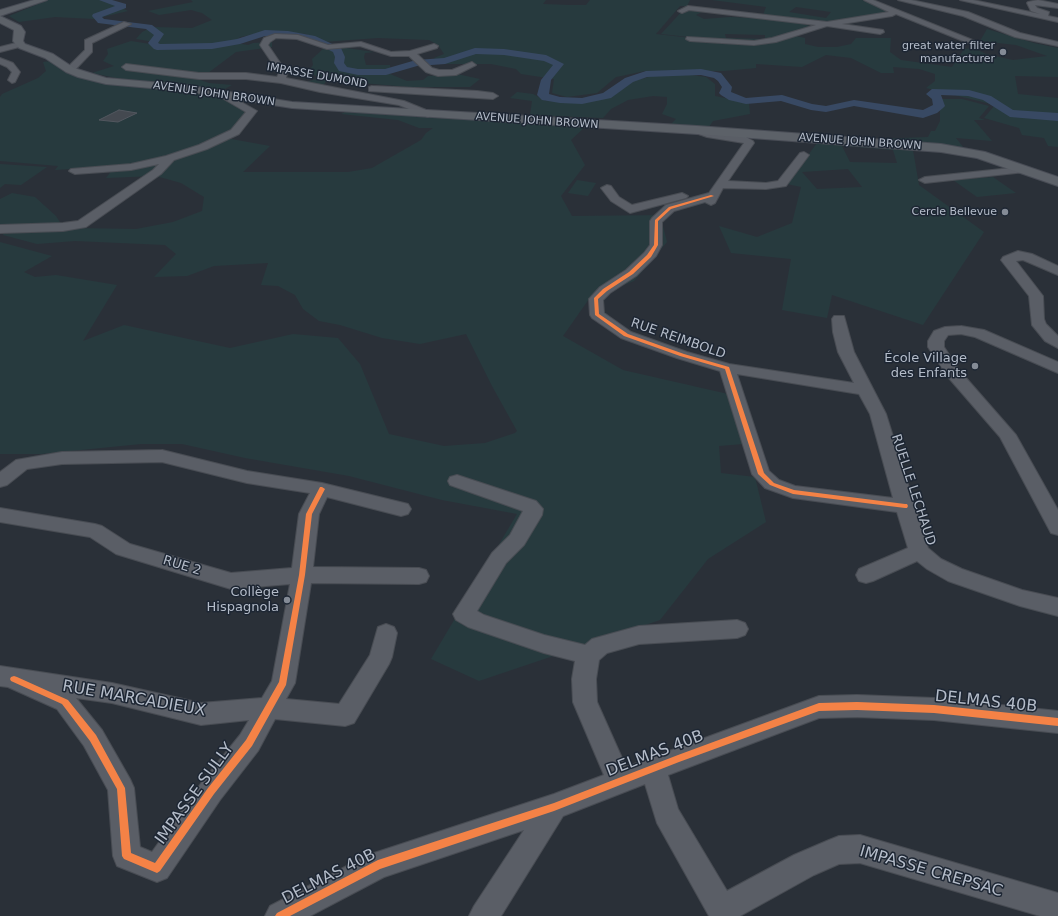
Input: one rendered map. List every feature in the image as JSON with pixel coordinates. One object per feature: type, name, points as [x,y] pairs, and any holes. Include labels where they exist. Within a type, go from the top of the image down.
[{"type":"main road","points":[[0,13],[43,0]]},
{"type":"main road","points":[[0,19],[18,28],[20,32],[19,43]]},
{"type":"main road","name":"AVENUE JOHN BROWN","points":[[19,43],[49,56],[70,70],[82,75],[106,81],[185,88],[292,105],[697,130],[941,148],[964,151],[1058,182]]},
{"type":"street","points":[[867,0],[971,41]]},
{"type":"street","points":[[901,0],[971,8],[986,13]]},
{"type":"street","points":[[963,0],[1058,19]]},
{"type":"street","points":[[1058,6],[1038,2],[1030,4],[1034,9],[1058,19]]},
{"type":"street","points":[[948,5],[1018,35],[1058,44]]},
{"type":"street","points":[[742,6],[761,9],[760,15]]},
{"type":"street","points":[[682,11],[688,8],[760,15],[826,28],[880,32]]},
{"type":"street","points":[[690,39],[754,43],[774,40],[812,29],[826,28],[892,14],[893,10]]},
{"type":"street","points":[[70,70],[89,50],[88,42],[124,23]]},
{"type":"street","points":[[84,35],[93,39]]},
{"type":"street","points":[[281,80],[283,72],[264,45],[270,38],[281,36],[298,38],[331,47],[361,44],[385,53],[410,53],[434,46]]},
{"type":"street","points":[[0,44],[19,43]]},
{"type":"street","points":[[0,50],[19,43]]},
{"type":"street","points":[[410,53],[428,70],[442,74],[463,70],[472,65]]},
{"type":"street","points":[[0,60],[10,65],[16,72],[12,80]]},
{"type":"street","name":"IMPASSE DUMOND","points":[[126,68],[199,76],[246,76],[281,80],[320,89],[401,103],[428,114]]},
{"type":"street","points":[[320,89],[334,87],[400,89],[493,96]]},
{"type":"street","points":[[75,171],[131,167],[169,158],[229,137],[252,111],[220,93]]},
{"type":"street","points":[[697,130],[711,135],[742,139],[748,141],[749,143],[715,193]]},
{"type":"street","points":[[607,188],[615,199],[630,209],[676,197],[782,184],[804,155]]},
{"type":"street","points":[[0,229],[63,227],[82,224],[157,172],[169,158]]},
{"type":"street","points":[[925,180],[1021,170]]},
{"type":"street","name":"RUE REIMBOLD","points":[[715,193],[670,208],[656,222],[656,245],[649,256],[631,273],[605,290],[596,299],[597,315],[626,334],[682,355],[727,368],[761,474],[772,484],[793,492],[905,506]]},
{"type":"street","points":[[1058,271],[1027,257],[1018,255],[1008,260],[1036,296],[1037,319],[1039,325],[1050,338],[1058,343]]},
{"type":"street","name":"RUELLE LECHAUD","points":[[839,319],[840,332],[846,352],[878,414],[919,552],[934,564],[955,575],[1020,598],[1058,607]]},
{"type":"street","points":[[1058,368],[979,333],[953,330],[945,331],[939,334],[936,341],[936,346],[954,374],[1007,435],[1058,528]]},
{"type":"street","points":[[727,368],[865,390]]},
{"type":"street","points":[[0,481],[22,464],[62,458],[136,455],[162,456],[247,478],[322,489],[401,510]]},
{"type":"street","points":[[457,481],[508,500],[529,506],[533,509],[532,515],[516,540],[499,558],[464,614],[476,621],[544,644],[588,655]]},
{"type":"street","name":"IMPASSE SULLY","points":[[7,678],[65,702],[93,738],[121,788],[127,856],[157,868],[211,791],[249,743],[283,683],[302,575],[308,514],[322,489]]},
{"type":"street","name":"RUE 2","points":[[0,515],[95,531],[124,549],[231,581],[302,575],[419,576]]},
{"type":"street","points":[[866,575],[919,552]]},
{"type":"street","points":[[620,782],[585,702],[584,679],[588,655],[600,646],[639,635],[737,630]]},
{"type":"street","name":"RUE MARCADIEUX","points":[[7,678],[112,693],[201,714],[269,708],[345,715],[381,657],[386,633]]},
{"type":"street","name":"DELMAS 40B","points":[[280,916],[378,865],[554,807],[820,707],[858,706],[934,709],[1058,722]]},
{"type":"street","points":[[654,769],[666,814],[723,913]]},
{"type":"street","points":[[484,916],[554,807]]},
{"type":"street","name":"IMPASSE CREPSAC","points":[[723,913],[804,865],[838,850],[860,849],[1058,907]]},
{"type":"green space","points":[[48,0],[107,0],[128,11],[94,19],[55,17],[19,22],[9,16]]},
{"type":"green space","points":[[191,0],[546,0],[543,4],[586,5],[590,0],[690,0],[687,6],[680,6],[656,34],[736,43],[779,41],[796,36],[805,38],[805,44],[818,47],[837,47],[851,44],[856,38],[891,38],[890,52],[901,60],[952,67],[964,49],[974,48],[986,54],[1013,60],[1047,56],[1016,45],[980,41],[987,29],[1034,43],[1058,48],[1058,77],[1015,76],[1018,94],[1058,98],[1058,147],[1048,146],[1044,138],[1022,135],[1019,128],[984,118],[995,105],[926,88],[935,81],[935,74],[919,69],[893,67],[894,73],[881,73],[851,58],[826,55],[802,67],[756,64],[756,68],[724,71],[645,71],[616,77],[597,93],[567,97],[552,93],[554,79],[521,74],[516,69],[491,64],[439,64],[434,58],[444,54],[438,45],[429,40],[378,38],[323,42],[306,34],[269,31],[240,37],[236,41],[211,46],[160,46],[155,42],[136,39],[142,32],[152,27],[192,28],[212,20],[202,13],[191,10],[159,15],[148,11],[193,2]]},
{"type":"green space","points":[[712,0],[862,0],[891,11],[891,15],[827,23],[763,15],[766,7]],"holes":[[[796,7],[831,12],[826,18],[789,12]]]},
{"type":"green space","points":[[685,8],[705,10],[696,15],[704,19],[730,17],[783,19],[814,27],[773,39],[755,42],[735,42],[661,34]],"holes":[[[725,34],[765,35],[765,39],[726,38]]]},
{"type":"green space","points":[[131,41],[150,44],[154,47],[180,49],[216,47],[236,43],[248,45],[253,43],[272,42],[272,47],[236,52],[208,73],[194,78],[209,83],[232,85],[223,90],[116,78],[92,73],[114,66],[103,61],[108,54],[107,49]]},
{"type":"green space","points":[[347,48],[374,52],[365,53],[364,57],[366,65],[390,65],[390,74],[407,81],[423,80],[428,76],[457,74],[480,79],[470,87],[409,87],[327,80],[323,86],[302,83],[320,78],[308,72],[313,65],[312,59],[323,49]]},
{"type":"green space","points":[[50,61],[82,78],[215,94],[251,112],[231,132],[198,146],[132,165],[55,170],[58,166],[0,161],[0,97],[2,94],[38,78],[46,71],[43,62]]},
{"type":"green space","points":[[684,74],[706,77],[715,84],[715,96],[749,103],[750,114],[713,121],[709,127],[671,124],[676,119],[662,114],[667,104],[667,97],[653,96],[628,100],[611,109],[603,118],[530,115],[532,101],[510,98],[517,92],[533,94],[546,101],[584,103],[613,96],[632,81],[653,76]]},
{"type":"green space","points":[[940,99],[962,99],[989,106],[979,118],[985,120],[974,120],[992,141],[956,138],[964,148],[942,144],[875,139],[928,137],[931,131],[935,131],[940,121]]},
{"type":"green space","points":[[347,111],[586,126],[571,140],[585,165],[561,196],[572,216],[670,215],[662,222],[667,242],[634,281],[589,299],[563,336],[623,370],[728,394],[743,444],[719,446],[721,473],[755,477],[766,522],[708,559],[660,620],[479,681],[431,659],[517,514],[442,500],[349,476],[245,458],[182,444],[141,444],[41,454],[0,454],[0,242],[52,256],[24,272],[35,277],[56,275],[117,285],[83,341],[124,325],[230,348],[293,334],[338,338],[360,364],[389,434],[444,446],[485,443],[515,433],[517,431],[466,334],[420,344],[382,338],[340,325],[319,321],[303,309],[295,295],[278,286],[261,285],[268,263],[214,266],[187,276],[154,277],[176,254],[165,245],[75,241],[37,244],[3,235],[4,231],[73,228],[136,229],[173,222],[202,211],[204,197],[181,183],[156,176],[106,178],[112,170],[132,168],[226,138],[270,146],[243,172],[348,172],[372,168],[421,140],[426,133],[433,128],[419,128],[398,120],[341,114]]},
{"type":"green space","points":[[817,143],[913,150],[919,185],[984,232],[923,325],[832,295],[827,318],[782,310],[791,259],[731,253],[719,226],[757,237],[792,223],[801,187],[787,184]],"holes":[[[842,146],[893,150],[897,163],[850,162]],[[848,169],[862,187],[817,189],[802,172]]]},
{"type":"green space","points":[[0,164],[47,167],[21,185],[5,184],[0,188]]},
{"type":"green space","points":[[993,177],[1016,193],[977,197],[953,180]]},
{"type":"green space","points":[[577,180],[596,183],[588,196],[568,193]]},
{"type":"green space","points":[[12,193],[35,197],[56,216],[61,224],[0,227],[0,199]]},
{"type":"building","points":[[119,110],[137,113],[118,122],[99,120]]},
{"type":"waterway","points":[[103,0],[123,6],[96,16],[101,21],[149,27],[159,34],[153,43],[157,47],[212,46],[240,41],[248,37],[265,33],[288,34],[312,38],[337,50],[340,57],[339,63],[343,69],[358,72],[386,72],[416,63],[445,61],[475,51],[504,52],[546,58],[559,64],[546,80],[543,95],[546,98],[560,100],[582,101],[607,96],[629,80],[646,74],[701,72],[717,75],[722,79],[727,87],[725,93],[733,98],[746,101],[782,98],[811,107],[826,109],[854,103],[923,114],[933,111],[939,106],[937,97],[932,94],[936,91],[969,93],[987,98],[1010,113],[1058,117]]},
{"type":"cycle path","points":[[712,196],[670,208],[656,221],[656,245],[649,256],[631,273],[605,290],[596,299],[597,315],[626,335],[682,355],[727,368],[761,474],[772,484],[793,492],[905,506]]},
{"type":"cycle path","points":[[14,679],[65,702],[93,738],[121,788],[127,856],[157,868],[211,791],[249,743],[283,683],[302,575],[309,514],[322,489]]},
{"type":"cycle path","points":[[280,916],[378,865],[554,807],[819,707],[857,706],[934,709],[1058,722]]},
{"type":"place","name":"great water filter manufacturer","points":[[1003,52]]},
{"type":"place","name":"Cercle Bellevue","points":[[1005,212]]},
{"type":"place","name":"École Village des Enfants","points":[[975,366]]},
{"type":"place","name":"Collège Hispagnola","points":[[287,600]]}]
